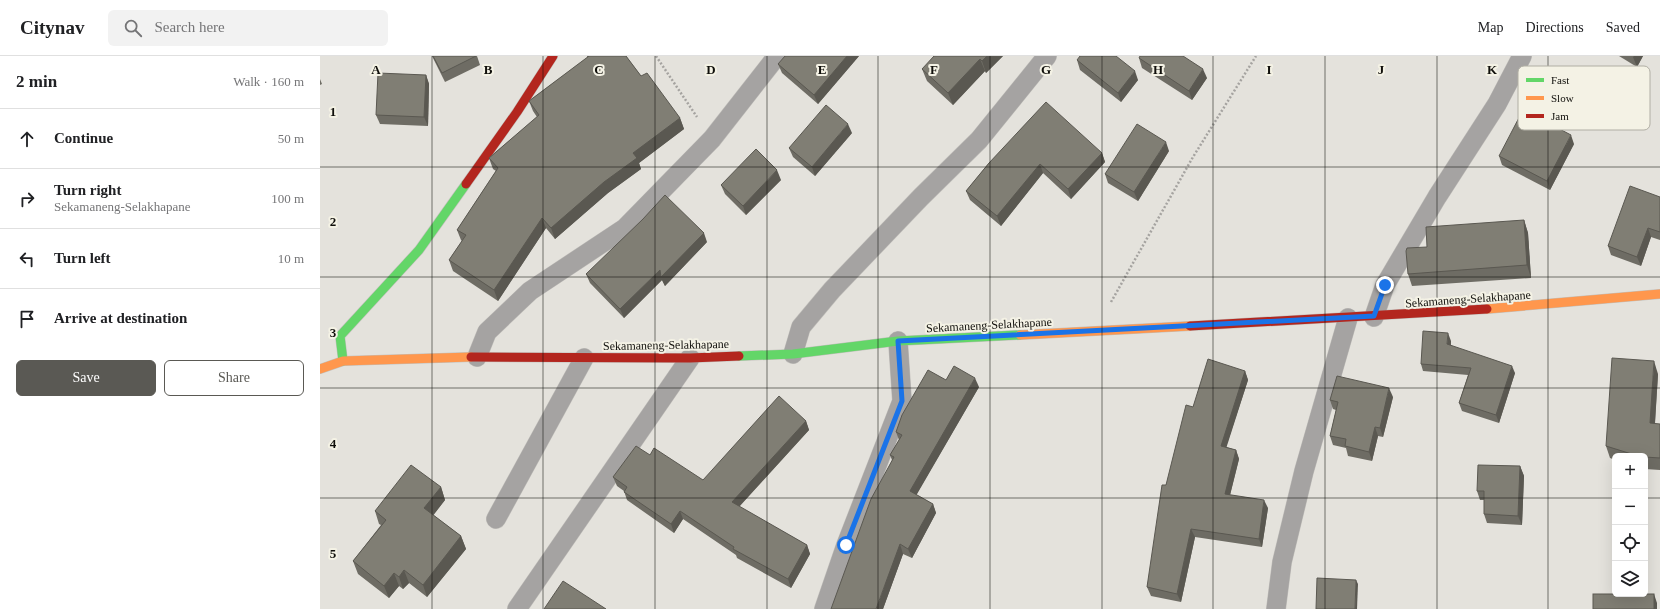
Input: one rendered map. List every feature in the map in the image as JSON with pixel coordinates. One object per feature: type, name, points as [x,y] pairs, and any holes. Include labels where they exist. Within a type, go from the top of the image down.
[{"type":"street","points":[[343,361],[340,336],[419,250],[516,112],[553,56]]},
{"type":"street","name":"Sekamaneng-Selakhapane","points":[[320,370],[343,361],[477,357],[690,358],[793,354],[898,341],[1348,318],[1536,306],[1660,294]]},
{"type":"lane","points":[[477,357],[487,332],[530,291],[624,228],[712,140],[777,56]]},
{"type":"lane","points":[[793,354],[801,327],[832,290],[978,140],[1047,56]]},
{"type":"lane","points":[[1374,316],[1385,285],[1437,197],[1497,104],[1522,56]]},
{"type":"lane","points":[[1276,609],[1282,562],[1302,479],[1348,318]]},
{"type":"lane","points":[[824,609],[846,545],[902,401],[898,341]]},
{"type":"lane","points":[[496,519],[584,358]]},
{"type":"lane","points":[[517,609],[690,358]]},
{"type":"path","points":[[656,56],[712,140]]},
{"type":"path","points":[[1094,332],[1193,157],[1256,56]]},
{"type":"building","points":[[433,56],[476,56],[442,73]]},
{"type":"building","points":[[589,56],[626,56],[641,76],[647,73],[680,118],[633,153],[637,158],[604,182],[551,228],[542,218],[494,290],[449,260],[466,235],[457,230],[498,168],[489,158],[539,115],[529,101]]},
{"type":"building","points":[[785,56],[847,56],[814,95],[778,64]]},
{"type":"building","points":[[934,56],[987,56],[982,61],[980,59],[948,93],[922,69]]},
{"type":"building","points":[[1080,56],[1116,56],[1135,71],[1118,93],[1077,60]]},
{"type":"building","points":[[1140,56],[1183,56],[1203,69],[1189,91],[1139,58]]},
{"type":"building","points":[[378,73],[426,75],[424,117],[376,115]]},
{"type":"building","points":[[1046,102],[1102,153],[1068,189],[1040,164],[997,216],[966,191],[989,163]]},
{"type":"building","points":[[826,105],[848,124],[812,167],[789,148]]},
{"type":"building","points":[[1518,120],[1518,130],[1561,130],[1571,135],[1547,181],[1499,156]]},
{"type":"building","points":[[1137,124],[1166,142],[1134,192],[1105,174]]},
{"type":"building","points":[[756,149],[777,170],[743,206],[721,185]]},
{"type":"building","points":[[1630,186],[1660,197],[1660,232],[1648,228],[1637,257],[1608,246]]},
{"type":"building","points":[[665,195],[704,233],[661,277],[660,270],[620,309],[586,274],[643,219]]},
{"type":"building","points":[[1524,220],[1527,265],[1408,274],[1407,248],[1427,247],[1426,227]]},
{"type":"building","points":[[1423,331],[1448,333],[1447,344],[1512,366],[1496,415],[1459,403],[1471,368],[1421,364]]},
{"type":"building","points":[[1612,358],[1654,361],[1650,423],[1660,424],[1660,458],[1648,457],[1648,453],[1628,453],[1606,446]]},
{"type":"building","points":[[1208,359],[1245,371],[1221,446],[1236,450],[1225,494],[1264,500],[1259,539],[1191,529],[1177,594],[1147,587],[1162,485],[1166,485],[1186,405],[1193,407]]},
{"type":"building","points":[[954,366],[975,378],[910,491],[933,504],[908,549],[900,544],[876,609],[831,609],[871,499],[894,457],[890,455],[902,435],[896,432],[902,415],[928,370],[946,380]]},
{"type":"building","points":[[1337,376],[1389,388],[1380,428],[1375,427],[1369,452],[1345,446],[1346,439],[1330,436],[1338,402],[1330,400]]},
{"type":"building","points":[[779,396],[806,421],[732,502],[807,545],[788,579],[733,549],[734,547],[680,511],[671,524],[624,492],[627,487],[613,477],[636,446],[650,455],[654,448],[703,480]]},
{"type":"building","points":[[411,465],[441,487],[424,508],[461,536],[423,585],[404,570],[399,577],[394,573],[384,586],[353,561],[386,520],[375,511]]},
{"type":"building","points":[[1478,465],[1520,466],[1518,516],[1484,514],[1484,491],[1477,491]]},
{"type":"building","points":[[1317,578],[1356,580],[1355,609],[1316,609]]},
{"type":"building","points":[[563,581],[606,609],[544,609]]},
{"type":"building","points":[[1593,594],[1612,594],[1612,597],[1648,597],[1648,594],[1654,594],[1654,609],[1593,609]]},
{"type":"traffic: fast","points":[[343,361],[340,336],[419,250],[466,184]]},
{"type":"traffic: fast","points":[[739,356],[793,354],[898,341],[1020,335]]},
{"type":"traffic: slow","points":[[1487,309],[1660,294]]},
{"type":"traffic: slow","points":[[1020,335],[1190,326]]},
{"type":"traffic: slow","points":[[320,369],[343,361],[471,357]]},
{"type":"traffic: jam","points":[[466,184],[517,112],[553,56]]},
{"type":"traffic: jam","points":[[1190,326],[1487,309]]},
{"type":"traffic: jam","points":[[471,357],[690,358],[739,356]]},
{"type":"route","points":[[846,545],[902,401],[898,341],[1188,327],[1374,316],[1385,285]]}]
